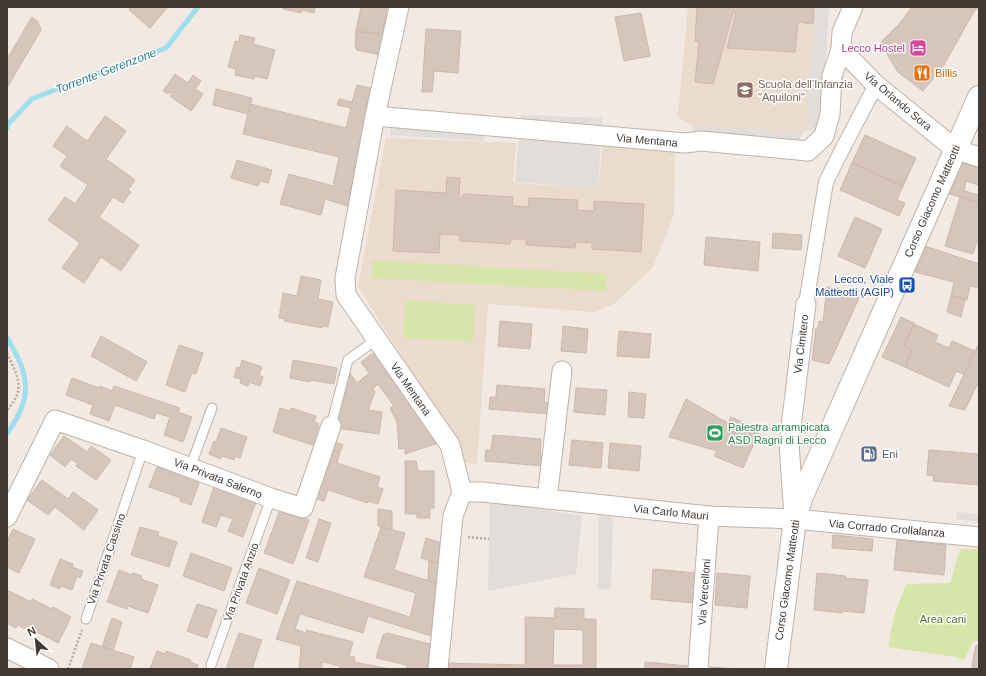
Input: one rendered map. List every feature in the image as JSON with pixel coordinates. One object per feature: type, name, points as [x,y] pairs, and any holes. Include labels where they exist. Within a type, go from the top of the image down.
[{"type":"street","name":"Via Mentana","points":[[398,7],[375,116],[345,278],[346,295],[450,445],[462,492]]},
{"type":"street","points":[[841,49],[842,32],[853,7]]},
{"type":"street","name":"Via Mentana","points":[[375,116],[685,143],[701,140],[808,151],[824,136],[830,114],[832,76],[841,49]]},
{"type":"street","name":"Via Orlando Sora","points":[[841,49],[876,85],[955,149]]},
{"type":"street","name":"Via Cimitero","points":[[795,519],[789,443],[806,304],[826,182],[876,85]]},
{"type":"street","name":"Corso Giacomo Matteotti","points":[[776,669],[795,519],[802,496],[979,97]]},
{"type":"street","points":[[955,149],[978,155]]},
{"type":"street","points":[[547,499],[562,372]]},
{"type":"street","name":"Via Privata Salerno","points":[[7,517],[55,420],[143,450],[271,498],[303,508],[331,426]]},
{"type":"street","points":[[438,669],[453,516],[462,492]]},
{"type":"street","name":"Via Carlo Mauri","points":[[462,492],[482,492],[710,516],[795,519]]},
{"type":"street","name":"Via Vercelloni","points":[[698,669],[710,516]]},
{"type":"street","name":"Via Corrado Crollalanza","points":[[795,519],[979,537]]},
{"type":"street","points":[[7,648],[50,669]]},
{"type":"lane","name":"Via Privata Salerno","points":[[331,426],[348,360],[377,339]]},
{"type":"lane","points":[[190,468],[212,408]]},
{"type":"lane","name":"Via Privata Cassino","points":[[86,619],[143,450]]},
{"type":"lane","name":"Via Privata Anzio","points":[[211,665],[271,498]]},
{"type":"path","points":[[7,353],[16,371],[20,386],[13,403],[7,410]]},
{"type":"path","points":[[467,537],[489,539]]},
{"type":"path","name":"Via Privata Cassino","points":[[68,669],[86,619]]},
{"type":"shaded area","name":"Scuola dell’Infanzia \"Aquiloni\"","points":[[688,7],[816,7],[806,131],[802,133],[693,126],[678,117]]},
{"type":"shaded area","points":[[816,7],[829,7],[822,132],[806,131]]},
{"type":"shaded area","points":[[521,115],[602,118],[598,188],[515,182]]},
{"type":"shaded area","points":[[392,120],[485,128],[484,141],[390,135]]},
{"type":"shaded area","points":[[693,126],[745,128],[802,133],[799,142],[692,136]]},
{"type":"shaded area","points":[[386,138],[516,143],[513,183],[598,188],[603,145],[675,147],[674,214],[653,267],[614,304],[593,312],[488,304],[477,464],[461,463],[461,449],[358,287]]},
{"type":"shaded area","points":[[490,500],[582,516],[576,574],[488,591]]},
{"type":"shaded area","points":[[957,512],[979,514],[979,522],[956,519]]},
{"type":"shaded area","points":[[599,515],[613,517],[611,589],[598,590]]},
{"type":"green space","points":[[372,260],[607,274],[606,291],[371,278]]},
{"type":"green space","points":[[406,300],[475,305],[473,342],[403,338]]},
{"type":"green space","name":"Area cani","points":[[960,549],[979,549],[979,641],[973,641],[964,660],[956,657],[888,647],[894,616],[906,584],[950,583]]},
{"type":"building","points":[[131,7],[168,7],[150,28],[129,10]]},
{"type":"building","points":[[284,7],[315,7],[314,13],[302,10],[301,13],[283,9]]},
{"type":"building","points":[[361,7],[387,7],[382,35],[356,31]]},
{"type":"building","points":[[697,7],[814,7],[813,24],[798,22],[795,52],[727,48],[736,13],[733,13],[713,84],[695,82],[699,41],[695,41]]},
{"type":"building","name":"Lecco Hostel","points":[[912,7],[978,7],[973,13],[944,65],[923,91],[898,72],[880,43],[900,23]]},
{"type":"building","points":[[641,13],[650,56],[624,61],[615,17]]},
{"type":"building","points":[[32,17],[38,22],[41,30],[7,88],[7,59]]},
{"type":"building","points":[[426,29],[461,31],[458,73],[434,71],[432,92],[422,92]]},
{"type":"building","points":[[356,31],[384,35],[381,55],[357,50],[355,46]]},
{"type":"building","points":[[240,35],[255,38],[253,44],[275,50],[267,79],[254,76],[254,79],[235,75],[236,69],[228,67],[235,41],[239,42]]},
{"type":"building","points":[[175,74],[188,83],[193,75],[201,81],[195,89],[203,94],[191,111],[170,96],[172,94],[169,92],[168,94],[163,91]]},
{"type":"building","points":[[357,85],[378,90],[351,207],[325,199],[321,215],[280,204],[289,174],[333,186],[339,157],[243,134],[250,104],[346,128],[351,108],[337,105],[339,99],[352,102]]},
{"type":"building","points":[[216,89],[252,98],[248,114],[213,105]]},
{"type":"building","points":[[105,116],[126,131],[106,159],[135,180],[128,190],[131,192],[123,203],[113,197],[99,217],[139,245],[121,271],[101,257],[84,283],[62,268],[80,243],[48,220],[65,197],[75,204],[88,185],[60,166],[67,156],[53,146],[67,126],[87,141]]},
{"type":"building","points":[[865,135],[916,158],[903,186],[852,163]]},
{"type":"building","points":[[237,160],[272,170],[268,183],[260,181],[258,186],[231,178]]},
{"type":"building","points":[[852,163],[903,186],[897,200],[905,203],[899,216],[840,190]]},
{"type":"building","points":[[961,163],[979,168],[979,185],[966,181],[964,191],[979,195],[979,202],[946,193]]},
{"type":"building","points":[[447,177],[460,178],[459,198],[462,198],[463,194],[513,197],[512,206],[528,207],[529,198],[578,200],[577,210],[594,211],[594,201],[644,204],[641,252],[592,249],[592,243],[576,242],[575,248],[526,245],[526,239],[511,239],[510,244],[460,241],[460,235],[440,234],[439,253],[393,251],[396,190],[446,193]]},
{"type":"building","points":[[960,197],[979,203],[979,243],[977,242],[973,254],[945,246]]},
{"type":"building","points":[[855,217],[882,229],[865,268],[838,256]]},
{"type":"building","points":[[773,233],[802,235],[801,250],[772,248]]},
{"type":"building","points":[[706,237],[760,242],[758,271],[704,265]]},
{"type":"building","points":[[922,245],[979,264],[979,288],[970,286],[967,300],[951,296],[954,282],[915,272]]},
{"type":"building","points":[[301,276],[321,280],[318,299],[333,302],[328,327],[322,326],[322,328],[284,321],[285,319],[279,318],[283,293],[297,296]]},
{"type":"building","points":[[827,287],[838,288],[859,298],[829,364],[812,360],[816,328],[818,328],[819,321],[823,322]]},
{"type":"building","points":[[951,296],[965,299],[961,317],[947,312]]},
{"type":"building","points":[[901,317],[914,323],[904,347],[912,350],[905,367],[882,357]]},
{"type":"building","points":[[500,321],[532,324],[530,349],[498,346]]},
{"type":"building","points":[[914,324],[938,335],[935,342],[949,348],[952,341],[975,351],[965,375],[956,371],[949,387],[905,367],[912,350],[904,347]]},
{"type":"building","points":[[563,326],[588,329],[586,353],[561,351]]},
{"type":"building","points":[[619,331],[651,334],[649,358],[617,356]]},
{"type":"building","points":[[101,336],[147,362],[136,381],[91,356]]},
{"type":"building","points":[[979,343],[979,381],[965,410],[949,406]]},
{"type":"building","points":[[179,345],[203,353],[196,374],[192,373],[185,392],[166,385]]},
{"type":"building","points":[[376,351],[438,443],[405,454],[405,448],[399,449],[397,422],[390,408],[394,406],[378,384],[373,389],[375,392],[368,410],[382,412],[379,434],[336,428],[339,406],[350,373],[357,383],[369,373],[361,362]]},
{"type":"building","points":[[242,360],[262,367],[259,375],[263,377],[260,386],[249,382],[248,386],[240,383],[241,379],[234,377],[237,367],[240,368]]},
{"type":"building","points":[[293,360],[337,368],[334,384],[311,380],[310,382],[290,378]]},
{"type":"building","points":[[72,378],[112,391],[114,386],[180,408],[178,412],[192,417],[183,442],[164,435],[170,417],[156,413],[154,419],[115,405],[109,421],[90,414],[93,405],[66,395]]},
{"type":"building","points":[[497,385],[545,389],[544,402],[550,403],[549,414],[489,409],[490,397],[496,397]]},
{"type":"building","points":[[576,388],[607,390],[605,415],[574,412]]},
{"type":"building","points":[[629,392],[646,394],[644,418],[628,417]]},
{"type":"building","name":"Palestra arrampicata ASD Ragni di Lecco","points":[[686,399],[728,423],[731,417],[760,430],[743,468],[714,456],[717,451],[669,437]]},
{"type":"building","points":[[280,408],[290,411],[291,408],[316,416],[314,422],[319,424],[313,445],[273,432]]},
{"type":"building","points":[[221,428],[247,437],[240,458],[235,456],[234,460],[222,456],[221,459],[209,454],[214,441],[216,442]]},
{"type":"building","points":[[493,435],[541,439],[540,456],[544,456],[543,466],[485,461],[486,450],[491,450]]},
{"type":"building","points":[[64,436],[87,452],[91,446],[111,460],[96,480],[76,466],[78,464],[71,459],[65,467],[50,455]]},
{"type":"building","points":[[572,440],[603,443],[601,468],[569,465]]},
{"type":"building","points":[[332,441],[343,445],[340,452],[329,449]]},
{"type":"building","points":[[610,443],[641,446],[639,471],[608,468]]},
{"type":"building","points":[[329,449],[340,452],[337,463],[380,477],[377,487],[383,489],[378,504],[368,501],[368,503],[328,490],[324,501],[314,498]]},
{"type":"building","points":[[929,450],[979,454],[979,485],[933,481],[934,476],[927,475]]},
{"type":"building","points":[[405,461],[416,461],[418,471],[434,471],[434,508],[430,508],[430,518],[417,518],[417,514],[405,514]]},
{"type":"building","points":[[157,467],[199,483],[191,505],[180,501],[181,498],[149,487]]},
{"type":"building","points":[[42,480],[68,499],[73,492],[98,510],[84,530],[55,507],[48,515],[27,500]]},
{"type":"building","points":[[214,487],[256,502],[243,537],[228,531],[233,519],[221,515],[216,527],[202,522]]},
{"type":"building","points":[[378,509],[392,511],[392,530],[378,526]]},
{"type":"building","points":[[280,510],[309,520],[293,564],[264,553]]},
{"type":"building","points":[[319,519],[331,523],[318,562],[306,558]]},
{"type":"building","points":[[140,527],[159,532],[158,536],[177,542],[169,567],[131,555]]},
{"type":"building","points":[[381,527],[405,533],[394,570],[439,584],[431,636],[368,616],[363,633],[300,614],[295,629],[306,633],[306,630],[353,642],[349,656],[355,657],[354,662],[390,669],[339,669],[340,666],[323,662],[321,669],[299,669],[301,646],[276,639],[297,581],[410,617],[416,593],[364,577]]},
{"type":"building","points":[[13,529],[35,539],[19,573],[7,567],[7,542]]},
{"type":"building","points":[[833,535],[873,539],[872,551],[832,548]]},
{"type":"building","points":[[426,538],[442,543],[441,564],[421,558]]},
{"type":"building","points":[[897,540],[946,545],[944,575],[894,570]]},
{"type":"building","points":[[191,553],[232,568],[224,591],[183,576]]},
{"type":"building","points":[[60,559],[73,564],[72,567],[83,571],[80,578],[77,576],[72,590],[61,586],[60,589],[50,585]]},
{"type":"building","points":[[429,561],[441,564],[439,584],[428,580]]},
{"type":"building","points":[[259,568],[290,580],[277,614],[246,603]]},
{"type":"building","points":[[653,569],[696,573],[693,603],[651,599]]},
{"type":"building","points":[[119,570],[132,575],[133,573],[142,576],[141,579],[158,585],[148,613],[128,606],[127,609],[107,602]]},
{"type":"building","points":[[717,573],[750,576],[747,608],[715,605]]},
{"type":"building","points":[[817,573],[868,580],[864,613],[842,611],[842,613],[814,610]]},
{"type":"building","points":[[9,591],[31,602],[32,599],[52,609],[53,607],[71,617],[58,643],[37,632],[36,635],[18,625],[16,628],[7,623],[7,593]]},
{"type":"building","points":[[197,604],[217,610],[207,638],[187,631]]},
{"type":"building","points":[[555,608],[584,609],[584,619],[596,619],[596,669],[445,669],[445,663],[525,665],[525,617],[554,618]],"holes":[[[554,629],[583,630],[583,665],[553,665]]]},
{"type":"building","points":[[112,618],[122,622],[113,651],[102,647]]},
{"type":"building","points":[[239,633],[262,640],[252,669],[226,669]]},
{"type":"building","points":[[387,633],[430,644],[427,669],[407,669],[407,665],[376,658],[383,635]]},
{"type":"building","points":[[91,643],[134,657],[130,669],[82,669]]},
{"type":"building","points":[[976,645],[979,646],[979,660],[973,659]]},
{"type":"building","points":[[157,651],[165,654],[166,651],[191,660],[190,662],[198,665],[196,669],[150,669]]},
{"type":"building","points":[[973,659],[979,660],[979,669],[972,669]]},
{"type":"building","points":[[645,662],[688,666],[688,669],[645,669]]},
{"type":"building","points":[[710,667],[740,669],[710,669]]},
{"type":"waterway","name":"Torrente Gerenzone","points":[[7,128],[8,124],[32,99],[166,48],[198,7]]},
{"type":"waterway","name":"Torrente Gerenzone","points":[[7,337],[22,367],[26,389],[20,412],[7,434]]},
{"type":"place","name":"Lecco Hostel","points":[[918,48]]},
{"type":"place","name":"Billis","points":[[922,73]]},
{"type":"place","name":"Scuola dell’Infanzia \"Aquiloni\"","points":[[745,90]]},
{"type":"place","name":"Lecco, Viale Matteotti (AGIP)","points":[[907,285]]},
{"type":"place","name":"Palestra arrampicata ASD Ragni di Lecco","points":[[715,433]]},
{"type":"place","name":"Eni","points":[[869,454]]}]
